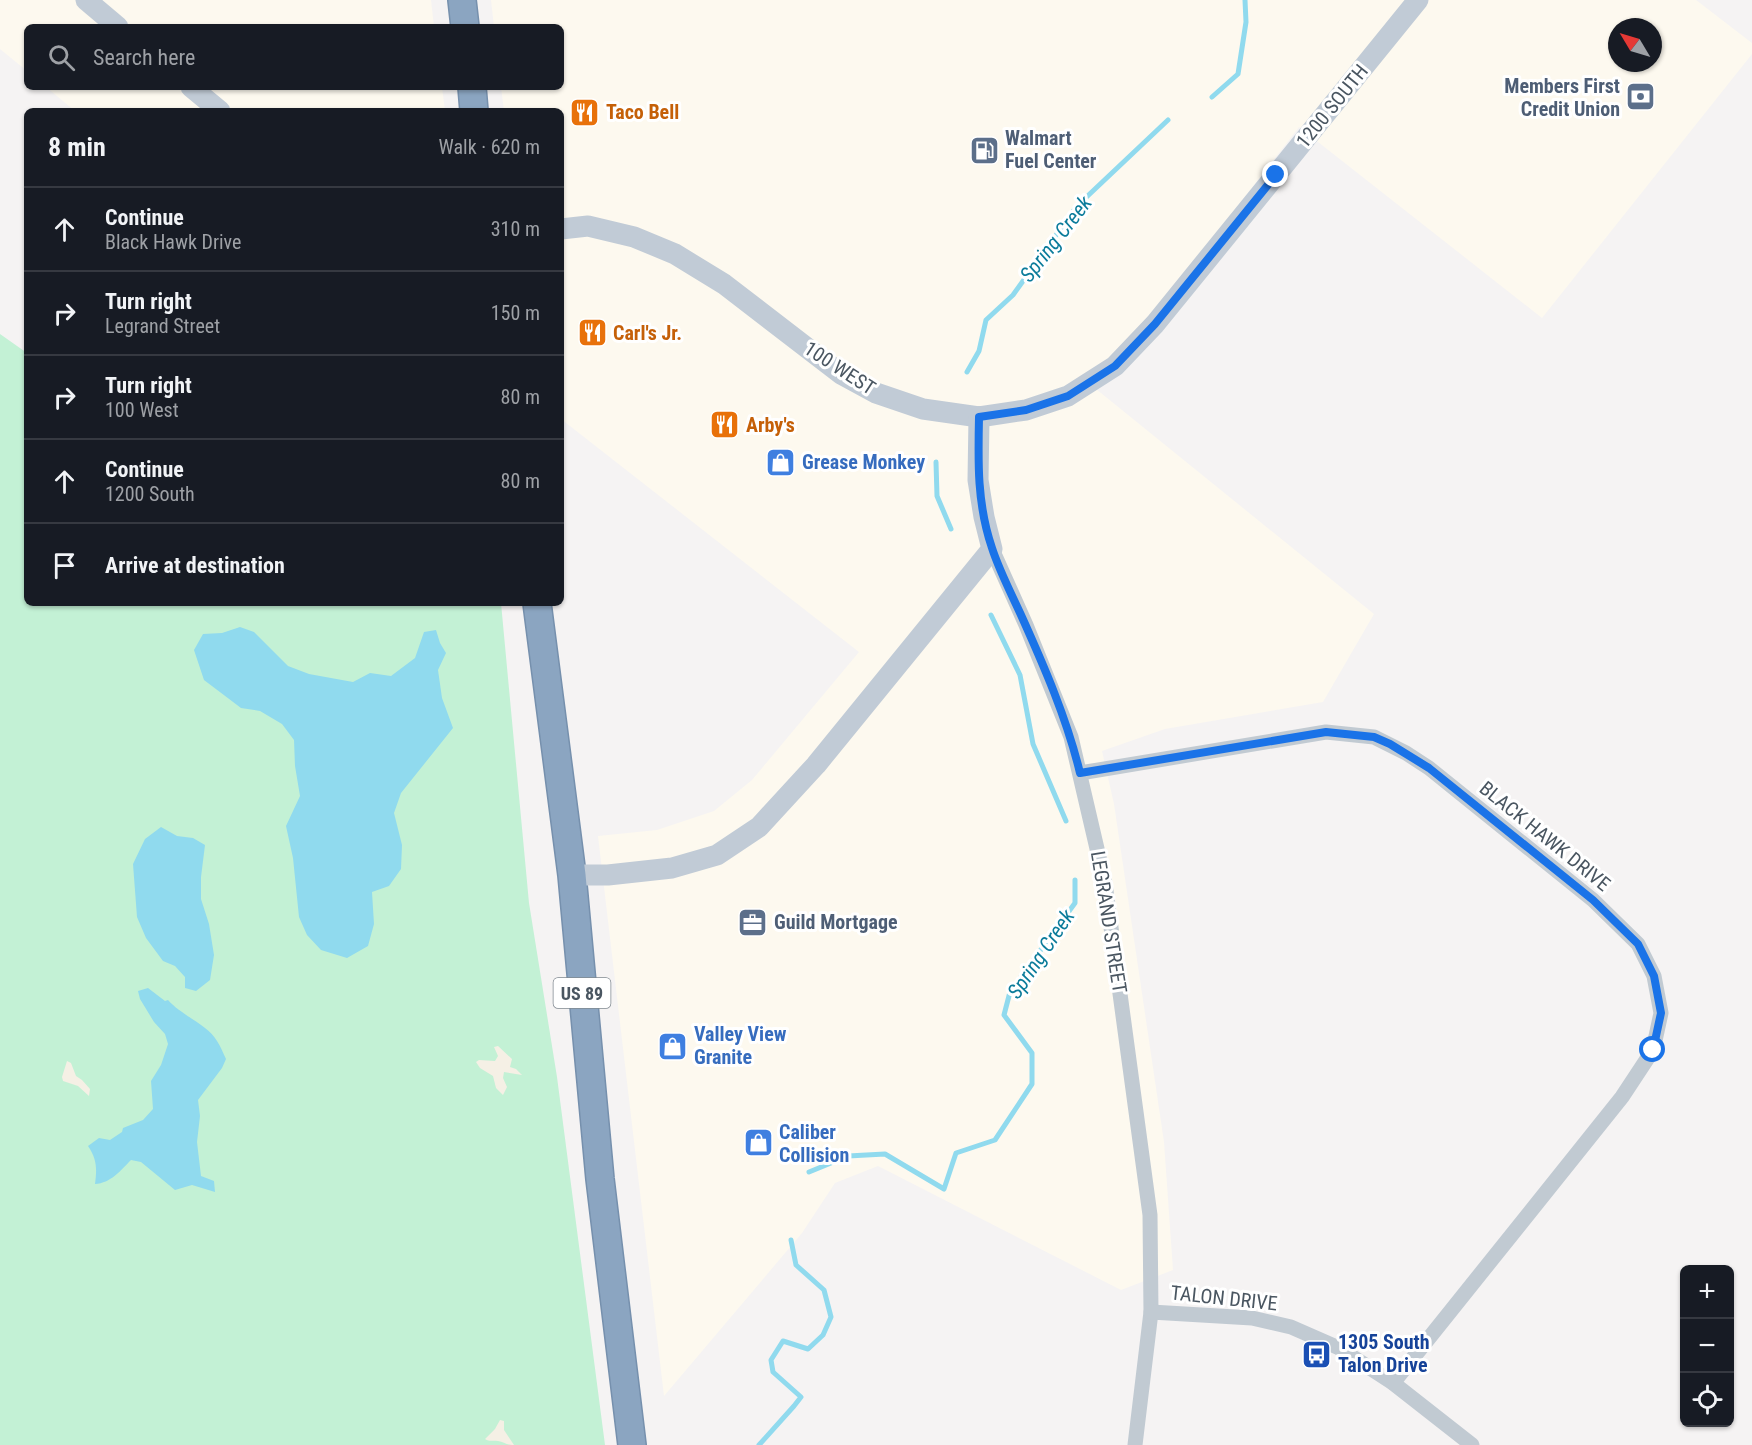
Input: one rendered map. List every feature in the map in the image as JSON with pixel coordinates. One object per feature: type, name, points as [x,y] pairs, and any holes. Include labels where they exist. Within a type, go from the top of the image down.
[{"type":"highway","points":[[462,0],[465,24]]},
{"type":"highway","points":[[472,90],[474,108]]},
{"type":"highway","name":"US 89","points":[[537,606],[572,875],[600,1179],[632,1445]]},
{"type":"main road","points":[[86,0],[114,24]]},
{"type":"main road","name":"1200 SOUTH","points":[[1155,324],[1418,0]]},
{"type":"main road","points":[[195,90],[216,108]]},
{"type":"main road","name":"100 WEST","points":[[564,229],[588,226],[634,237],[675,254],[724,284],[841,374],[876,393],[922,409],[979,417],[1026,410],[1068,396],[1115,366],[1155,324]]},
{"type":"main road","name":"LEGRAND STREET","points":[[979,417],[978,480],[992,549]]},
{"type":"main road","points":[[572,875],[608,875],[672,868],[717,855],[759,827],[816,765],[992,549]]},
{"type":"street","name":"LEGRAND STREET","points":[[992,549],[1026,625],[1071,737],[1106,883],[1150,1215],[1151,1312],[1135,1445]]},
{"type":"street","name":"BLACK HAWK DRIVE","points":[[1080,773],[1326,732],[1374,737],[1429,768],[1593,900],[1638,944],[1654,976],[1661,1013],[1653,1050],[1622,1097],[1393,1383]]},
{"type":"street","name":"TALON DRIVE","points":[[1151,1312],[1252,1318],[1291,1327],[1339,1348],[1393,1383],[1472,1445]]},
{"type":"shaded area","points":[[0,0],[431,0],[434,24],[24,24],[24,69],[0,49]]},
{"type":"shaded area","points":[[491,0],[1696,0],[1752,43],[1752,54],[1542,318],[1299,127],[1096,389],[1374,614],[1323,702],[1165,729],[1102,751],[1114,804],[1164,1142],[1173,1270],[1121,1290],[878,1166],[835,1183],[802,1233],[664,1396],[598,836],[657,830],[714,811],[752,780],[859,652],[564,421],[564,108],[504,108],[501,90],[564,90],[564,24],[494,24]]},
{"type":"shaded area","points":[[50,90],[442,90],[445,108],[71,108]]},
{"type":"green space","points":[[0,334],[24,351],[24,606],[501,606],[529,903],[557,1077],[605,1445],[0,1445]]},
{"type":"sand","points":[[498,1046],[512,1059],[510,1067],[522,1075],[504,1072],[503,1078],[507,1087],[503,1095],[496,1088],[493,1076],[480,1068],[476,1062],[479,1060],[495,1061],[498,1056],[494,1047]]},
{"type":"sand","points":[[67,1061],[71,1063],[76,1076],[90,1089],[89,1096],[78,1086],[63,1081]]},
{"type":"sand","points":[[500,1420],[504,1421],[504,1430],[514,1445],[485,1439]]},
{"type":"water","points":[[240,627],[254,632],[288,666],[309,674],[353,682],[370,673],[391,676],[415,658],[424,632],[436,630],[446,653],[438,670],[442,698],[453,728],[401,793],[394,813],[402,845],[401,869],[389,886],[372,892],[374,924],[368,946],[347,958],[321,950],[307,935],[299,917],[293,858],[286,826],[300,796],[294,740],[282,724],[260,711],[241,708],[204,680],[194,650],[203,634],[222,633]]},
{"type":"water","points":[[161,827],[177,836],[193,838],[205,845],[201,899],[209,924],[214,955],[210,980],[196,991],[185,988],[185,977],[175,966],[163,961],[146,938],[137,917],[133,864],[145,839]]},
{"type":"water","points":[[148,988],[165,1001],[168,1000],[213,1035],[226,1059],[198,1100],[200,1116],[197,1142],[201,1176],[214,1181],[215,1192],[192,1185],[175,1190],[141,1162],[131,1160],[111,1179],[95,1184],[96,1164],[88,1146],[99,1138],[110,1140],[122,1132],[123,1128],[143,1120],[153,1109],[151,1081],[161,1065],[168,1044],[165,1034],[154,1022],[140,999],[138,991]]},
{"type":"waterway","name":"Spring Creek","points":[[1212,97],[1238,74],[1246,22],[1245,0]]},
{"type":"waterway","name":"Spring Creek","points":[[967,372],[979,351],[986,320],[1013,295],[1077,206],[1168,120]]},
{"type":"waterway","name":"Spring Creek","points":[[936,462],[937,496],[951,529]]},
{"type":"waterway","name":"Spring Creek","points":[[991,615],[1020,675],[1033,744],[1066,821]]},
{"type":"waterway","name":"Spring Creek","points":[[809,1172],[848,1156],[885,1154],[944,1189],[956,1153],[995,1140],[1032,1084],[1032,1053],[1004,1015],[1010,992],[1075,903],[1075,880]]},
{"type":"waterway","name":"Spring Creek","points":[[759,1445],[801,1397],[773,1372],[771,1360],[783,1341],[808,1349],[823,1335],[831,1317],[824,1290],[796,1265],[791,1240]]},
{"type":"place","name":"Members First Credit Union","points":[[1641,97]]},
{"type":"place","name":"Taco Bell","points":[[585,112]]},
{"type":"place","name":"Walmart Fuel Center","points":[[984,150]]},
{"type":"place","name":"Carl's Jr.","points":[[592,333]]},
{"type":"place","name":"Arby's","points":[[725,425]]},
{"type":"place","name":"Grease Monkey","points":[[781,462]]},
{"type":"place","name":"Guild Mortgage","points":[[753,922]]},
{"type":"place","name":"Valley View Granite","points":[[673,1046]]},
{"type":"place","name":"Caliber Collision","points":[[758,1143]]},
{"type":"place","name":"1305 South Talon Drive","points":[[1317,1354]]},
{"type":"route","points":[[1276,175],[1155,324],[1115,366],[1068,396],[1026,410],[979,417],[978,480],[992,549],[1026,625],[1071,737],[1080,773],[1326,732],[1374,737],[1390,744],[1429,768],[1593,900],[1638,944],[1654,976],[1661,1013],[1653,1050]]}]
